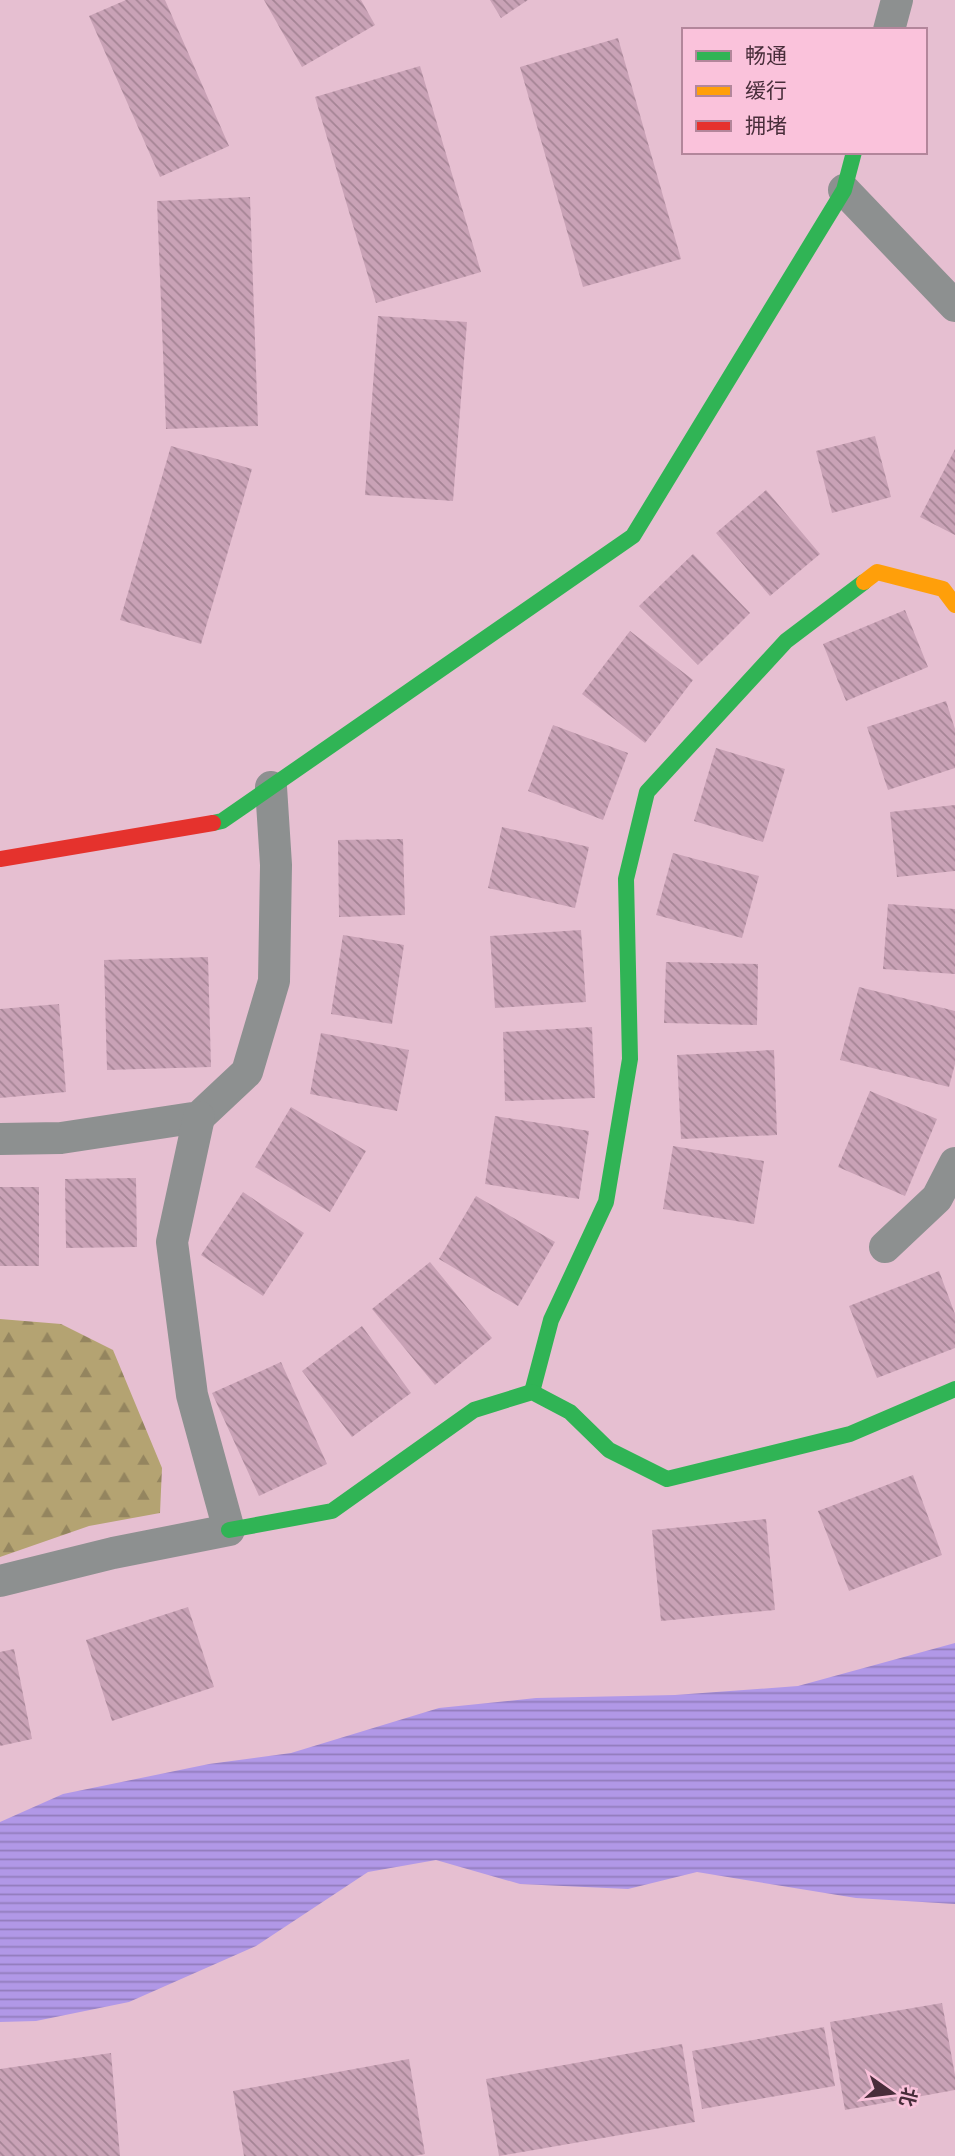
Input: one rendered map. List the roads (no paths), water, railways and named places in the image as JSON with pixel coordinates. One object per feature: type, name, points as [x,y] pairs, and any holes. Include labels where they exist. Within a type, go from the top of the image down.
[{"type":"street","points":[[890,28],[897,0]]},
{"type":"street","points":[[0,859],[222,821],[633,536],[844,190],[854,154]]},
{"type":"street","points":[[844,190],[955,306]]},
{"type":"street","points":[[532,1392],[551,1320],[606,1202],[630,1059],[626,879],[647,792],[786,641],[877,572],[943,589],[955,605]]},
{"type":"street","points":[[0,1139],[61,1138],[199,1117],[247,1072],[274,981],[276,865],[271,787]]},
{"type":"street","points":[[199,1117],[172,1242],[192,1395],[229,1530]]},
{"type":"street","points":[[885,1247],[937,1198],[955,1163]]},
{"type":"street","points":[[0,1581],[113,1553],[332,1511],[474,1410],[532,1392],[570,1412],[609,1450],[667,1479],[850,1434],[955,1389]]}]
